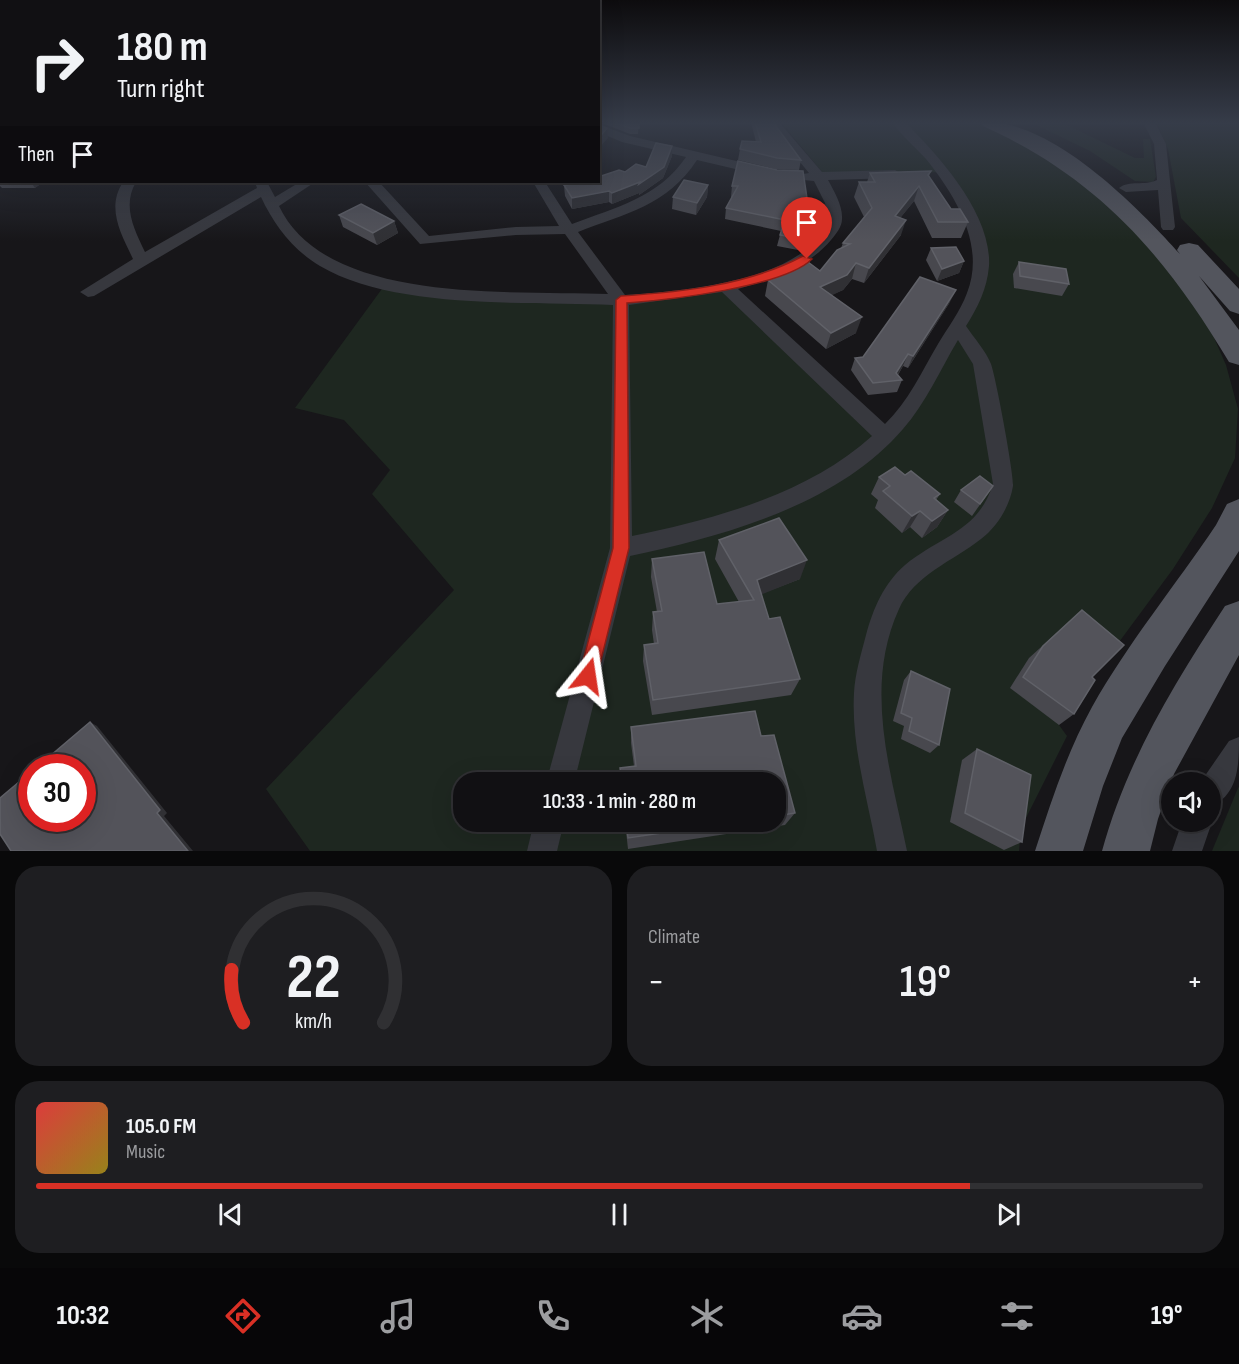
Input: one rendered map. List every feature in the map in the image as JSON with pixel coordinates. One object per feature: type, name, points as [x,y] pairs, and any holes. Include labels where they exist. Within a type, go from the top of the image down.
[{"type":"main road","points":[[1066,162],[1126,208],[1194,286],[1230,337],[1239,355]]},
{"type":"main road","points":[[1087,162],[1126,188],[1168,227],[1239,305]]},
{"type":"main road","points":[[1059,851],[1070,813],[1106,725],[1135,675],[1229,536],[1239,514]]},
{"type":"main road","points":[[1126,851],[1137,806],[1148,776],[1171,729],[1239,619]]},
{"type":"street","points":[[373,183],[425,241],[516,231],[569,230],[656,196],[679,177],[689,162]]},
{"type":"street","points":[[724,162],[775,175]]},
{"type":"street","points":[[88,292],[262,186],[272,206],[301,246],[328,263],[390,287],[427,292],[621,300],[687,295],[783,271],[807,259],[821,246],[836,220],[833,204],[818,177],[805,162]]},
{"type":"street","points":[[621,548],[726,522],[811,487],[849,466],[894,427],[924,386],[970,307],[979,285],[983,262],[981,248],[970,217],[935,173],[932,162]]},
{"type":"street","points":[[1161,162],[1168,227]]},
{"type":"street","points":[[796,177],[909,174]]},
{"type":"street","points":[[1126,188],[1154,187],[1163,182]]},
{"type":"street","points":[[128,183],[124,188],[121,211],[142,261]]},
{"type":"street","points":[[272,206],[307,183]]},
{"type":"street","points":[[540,183],[569,230],[621,300],[621,548],[563,772]]},
{"type":"street","points":[[725,286],[884,435]]},
{"type":"street","points":[[892,851],[873,753],[867,700],[884,613],[900,585],[925,564],[990,520],[1000,504],[1003,484],[982,364],[957,326]]},
{"type":"street","points":[[1221,777],[1239,750]]},
{"type":"street","points":[[542,851],[547,832]]},
{"type":"street","points":[[1187,851],[1194,832]]},
{"type":"shaded area","points":[[813,162],[1054,162],[1084,180],[1153,250],[1208,324],[1226,365],[1238,409],[1235,458],[1212,508],[1173,569],[1108,657],[1085,680],[1059,725],[1067,736],[1021,828],[1019,851],[310,851],[266,789],[454,590],[372,494],[390,470],[344,420],[295,408],[384,286],[621,300],[725,286],[884,435],[957,325],[982,248],[941,172],[826,177]]},
{"type":"shaded area","points":[[1106,162],[1154,162],[1156,177],[1153,182],[1135,181]]},
{"type":"shaded area","points":[[1170,162],[1239,162],[1239,278],[1181,218]]},
{"type":"shaded area","points":[[1238,788],[1239,851],[1212,851],[1221,832]]},
{"type":"building","points":[[648,162],[666,162],[664,167],[639,184],[640,182],[612,193],[609,191],[572,198],[564,185],[600,183],[600,176],[619,170],[625,172],[636,164],[646,167]]},
{"type":"building","points":[[738,162],[777,170],[803,171],[808,205],[812,206],[801,239],[780,235],[785,220],[726,208],[738,186],[732,186]]},
{"type":"building","points":[[931,171],[928,175],[951,209],[960,209],[968,222],[938,222],[919,186],[895,216],[906,220],[869,268],[856,263],[847,275],[820,287],[862,317],[831,333],[768,280],[808,262],[820,271],[837,250],[850,244],[843,243],[872,208],[859,182],[875,182],[870,173]]},
{"type":"building","points":[[684,180],[708,185],[697,203],[673,197]]},
{"type":"building","points":[[361,204],[394,221],[373,233],[339,215]]},
{"type":"building","points":[[956,247],[964,261],[942,269],[931,248]]},
{"type":"building","points":[[1019,262],[1066,269],[1069,284],[1020,276]]},
{"type":"building","points":[[920,277],[956,290],[913,356],[908,354],[896,373],[902,380],[873,383],[855,358],[863,357]]},
{"type":"building","points":[[895,467],[905,475],[911,471],[940,494],[934,498],[948,510],[932,521],[920,511],[912,516],[883,491],[890,486],[879,477]]},
{"type":"building","points":[[980,476],[993,486],[980,504],[961,490]]},
{"type":"building","points":[[779,518],[807,560],[757,580],[769,619],[780,617],[800,679],[653,700],[644,645],[658,643],[653,612],[662,611],[652,559],[704,552],[717,604],[754,600],[719,540]]},
{"type":"building","points":[[1082,610],[1124,645],[1092,677],[1095,680],[1074,714],[1023,677],[1043,646]]},
{"type":"building","points":[[911,671],[950,689],[939,745],[909,731],[912,718],[901,713]]},
{"type":"building","points":[[755,711],[761,736],[774,735],[784,772],[621,772],[620,768],[636,766],[631,727]]},
{"type":"building","points":[[90,722],[160,810],[157,813],[188,851],[11,851],[0,834],[0,798],[18,783],[18,832],[96,832],[96,754],[52,754]]},
{"type":"building","points":[[977,749],[1031,775],[1022,842],[965,813]]},
{"type":"building","points":[[786,780],[795,813],[786,814]]},
{"type":"building","points":[[627,832],[668,832],[628,838]]},
{"type":"route","points":[[588,676],[621,548],[621,300],[687,295],[783,271],[807,259]]}]
